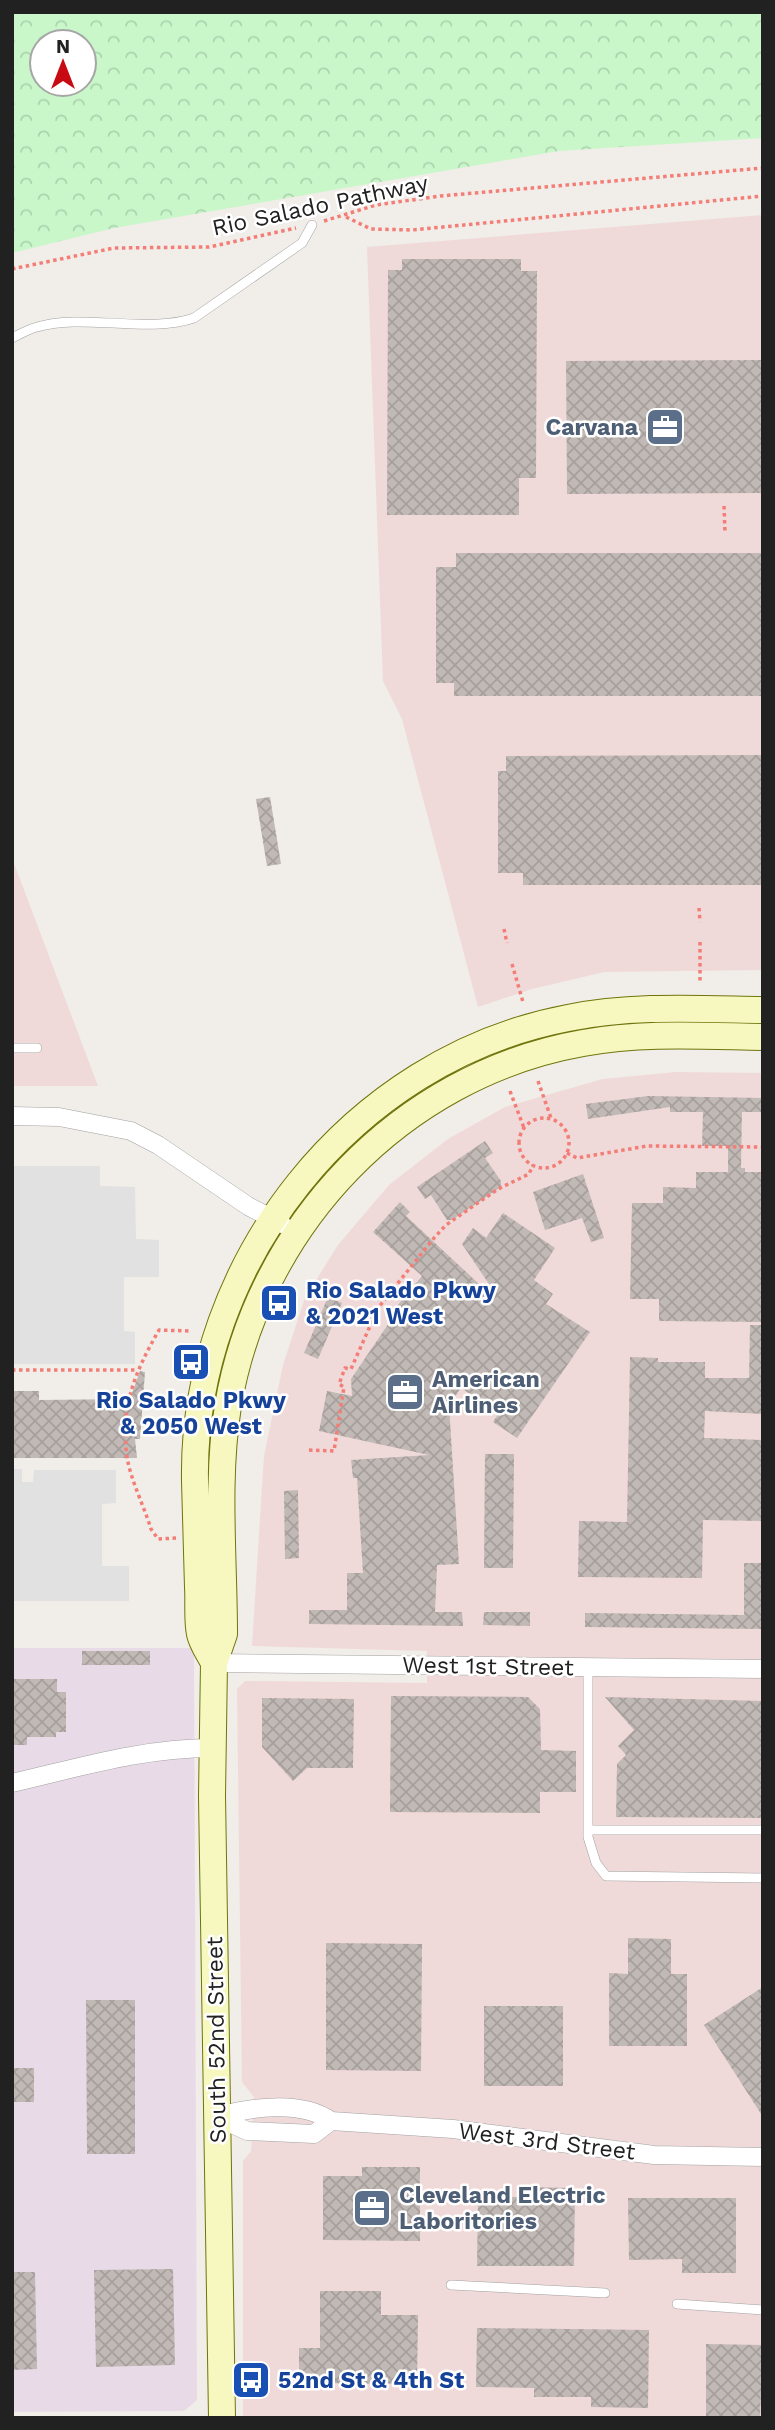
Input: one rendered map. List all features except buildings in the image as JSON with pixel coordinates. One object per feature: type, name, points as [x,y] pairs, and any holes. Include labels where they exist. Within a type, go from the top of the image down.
[{"type":"main road","points":[[214,1662],[200,1635],[197,1428],[218,1330],[247,1263],[273,1218],[313,1163],[350,1127],[417,1077],[508,1035],[567,1018],[633,1010],[763,1010]]},
{"type":"main road","points":[[214,1662],[224,1634],[223,1450],[231,1392],[251,1316],[296,1233],[345,1171],[388,1132],[431,1103],[490,1071],[538,1053],[611,1039],[661,1036],[763,1037]]},
{"type":"main road","name":"South 52nd Street","points":[[214,1662],[222,2418]]},
{"type":"street","points":[[12,1116],[71,1118],[131,1131],[158,1145],[248,1206],[296,1233]]},
{"type":"street","name":"West 1st Street","points":[[214,1662],[763,1669]]},
{"type":"street","points":[[12,1783],[138,1752],[168,1748],[214,1748]]},
{"type":"street","name":"West 3rd Street","points":[[217,2118],[243,2109],[318,2111],[331,2121],[453,2129],[654,2155],[763,2157]]},
{"type":"lane","points":[[12,338],[39,326],[151,324],[183,322],[194,318],[303,243],[312,225]]},
{"type":"lane","points":[[12,1048],[37,1048]]},
{"type":"lane","points":[[588,1667],[588,1830],[596,1863],[606,1877],[763,1878]]},
{"type":"lane","points":[[588,1830],[763,1830]]},
{"type":"lane","points":[[451,2286],[605,2293]]},
{"type":"lane","points":[[677,2304],[763,2310]]},
{"type":"path","name":"Rio Salado Pathway","points":[[12,268],[114,248],[143,245],[209,247],[312,225],[376,205],[440,196],[763,168]]},
{"type":"path","points":[[344,216],[370,229],[412,230],[763,196]]},
{"type":"path","points":[[724,506],[725,531]]},
{"type":"path","points":[[699,908],[700,922]]},
{"type":"path","points":[[504,929],[507,943]]},
{"type":"path","points":[[700,942],[700,981]]},
{"type":"path","points":[[512,964],[523,1002]]},
{"type":"path","points":[[510,1091],[524,1128],[519,1146],[526,1160],[533,1165],[552,1167],[567,1153],[568,1135],[552,1119],[538,1081]]},
{"type":"path","points":[[524,1128],[536,1119],[552,1119]]},
{"type":"path","points":[[567,1153],[577,1158],[647,1146],[763,1147]]},
{"type":"path","points":[[309,1450],[334,1451],[344,1387],[339,1384],[345,1368],[351,1369],[365,1333],[394,1284],[446,1225],[498,1189],[528,1174],[533,1165]]},
{"type":"path","points":[[183,1538],[159,1539],[151,1529],[127,1458],[128,1404],[136,1370],[159,1330],[190,1331]]},
{"type":"path","points":[[12,1370],[136,1370]]},
{"type":"shaded area","points":[[763,215],[763,970],[604,972],[532,989],[478,1007],[402,719],[383,681],[367,247]]},
{"type":"shaded area","points":[[12,858],[98,1086],[12,1086]]},
{"type":"shaded area","points":[[676,1072],[763,1073],[763,2418],[243,2418],[243,2161],[251,2151],[254,2097],[242,2082],[237,1689],[245,1681],[427,1683],[427,1651],[252,1646],[264,1456],[283,1365],[305,1298],[338,1245],[389,1185],[448,1139],[505,1107],[603,1079]]},
{"type":"shaded area","points":[[12,1166],[100,1166],[100,1186],[135,1187],[136,1239],[159,1240],[159,1277],[124,1277],[124,1331],[135,1332],[135,1364],[12,1364]]},
{"type":"shaded area","points":[[12,1469],[22,1469],[22,1482],[33,1482],[34,1470],[116,1470],[116,1503],[102,1504],[102,1566],[129,1566],[129,1601],[12,1601]]},
{"type":"shaded area","points":[[12,1648],[194,1648],[197,2400],[184,2411],[12,2412]]},
{"type":"green space","points":[[12,12],[763,12],[763,138],[559,151],[114,228],[12,253]]},
{"type":"place","name":"Carvana","points":[[665,427]]},
{"type":"place","name":"Rio Salado Pkwy & 2021 West","points":[[279,1303]]},
{"type":"place","name":"Rio Salado Pkwy & 2050 West","points":[[191,1362]]},
{"type":"place","name":"American Airlines","points":[[405,1392]]},
{"type":"place","name":"Cleveland Electric Laboritories","points":[[372,2208]]},
{"type":"place","name":"52nd St & 4th St","points":[[251,2380]]}]
